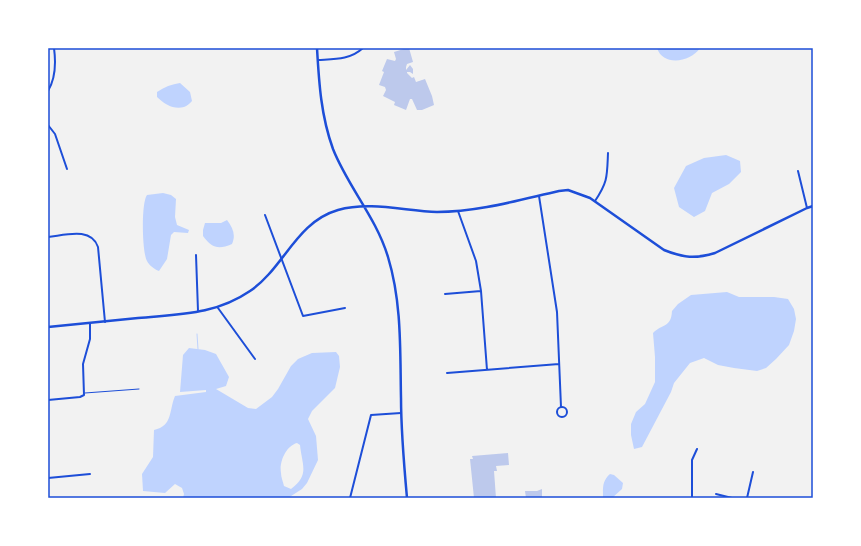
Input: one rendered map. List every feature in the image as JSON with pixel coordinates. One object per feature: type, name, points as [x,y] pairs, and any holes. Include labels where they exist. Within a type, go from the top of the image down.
[{"type":"street","points":[[48,91],[54,75],[56,61],[54,48]]},
{"type":"street","points":[[317,48],[320,97],[327,129],[342,167],[372,217],[386,250],[397,295],[400,325],[402,443],[407,498]]},
{"type":"street","points":[[318,60],[346,58],[363,48]]},
{"type":"street","points":[[48,125],[55,134],[67,169]]},
{"type":"street","points":[[595,201],[603,190],[607,178],[608,153]]},
{"type":"street","points":[[798,170],[807,208]]},
{"type":"street","points":[[48,327],[194,313],[218,308],[235,301],[252,290],[266,277],[304,231],[318,219],[338,210],[365,207],[436,212],[458,211],[498,205],[568,190],[595,201],[664,250],[677,255],[691,257],[715,253],[813,206]]},
{"type":"street","points":[[539,196],[557,312],[561,407]]},
{"type":"street","points":[[458,211],[476,261],[481,291],[487,370]]},
{"type":"street","points":[[264,215],[303,316],[345,308]]},
{"type":"street","points":[[48,237],[88,234],[93,237],[98,247],[105,322]]},
{"type":"street","points":[[196,255],[198,311]]},
{"type":"street","points":[[445,294],[481,291]]},
{"type":"street","points":[[218,308],[255,359]]},
{"type":"street","points":[[48,400],[80,397],[84,394],[83,364],[90,339],[90,323]]},
{"type":"street","points":[[447,373],[559,364]]},
{"type":"street","points":[[561,407],[566,409],[567,412],[564,417],[558,416],[556,413],[561,407]]},
{"type":"street","points":[[350,498],[371,415],[401,413]]},
{"type":"street","points":[[692,498],[692,460],[696,449]]},
{"type":"street","points":[[747,498],[753,472]]},
{"type":"street","points":[[48,478],[90,474]]},
{"type":"street","points":[[716,494],[732,498]]},
{"type":"lane","points":[[84,394],[139,389]]},
{"type":"water","points":[[657,48],[700,48],[690,57],[671,60],[660,54]]},
{"type":"water","points":[[180,83],[190,92],[192,101],[186,106],[180,108],[173,107],[157,97],[157,92],[160,90]]},
{"type":"water","points":[[726,155],[740,161],[741,172],[729,184],[712,193],[705,211],[694,217],[679,207],[674,188],[686,166],[704,158]]},
{"type":"water","points":[[163,193],[171,195],[176,199],[175,217],[177,225],[189,230],[188,233],[174,232],[171,235],[167,259],[159,271],[149,264],[145,256],[143,217],[147,195]]},
{"type":"water","points":[[227,220],[233,232],[234,238],[232,244],[223,247],[216,247],[209,243],[203,236],[205,223],[221,223]]},
{"type":"water","points":[[727,292],[739,297],[774,297],[788,299],[794,309],[796,319],[789,345],[766,368],[757,371],[718,365],[704,358],[690,363],[674,383],[671,392],[642,447],[634,449],[631,435],[631,424],[636,412],[645,404],[655,382],[653,333],[668,323],[672,311],[678,304],[691,295]]},
{"type":"water","points":[[189,348],[205,350],[216,354],[229,377],[226,386],[216,389],[248,408],[256,409],[272,397],[291,366],[298,359],[312,353],[336,352],[339,356],[340,367],[335,388],[312,411],[308,419],[316,436],[318,460],[307,483],[302,489],[288,498],[183,498],[184,494],[182,488],[175,484],[165,493],[143,491],[142,474],[153,457],[154,430],[160,428],[167,421],[175,396],[206,392],[206,390],[180,392],[183,355]],"holes":[[[297,443],[300,445],[303,474],[301,479],[291,489],[284,486],[281,475],[282,459],[290,447]]]},
{"type":"water","points":[[610,474],[614,475],[623,483],[622,489],[612,498],[603,498],[604,482]]},
{"type":"building","points":[[409,48],[413,62],[407,64],[406,70],[410,65],[413,69],[413,74],[410,72],[407,73],[412,78],[414,77],[416,82],[425,79],[432,96],[434,105],[422,110],[417,110],[412,99],[410,99],[406,110],[394,105],[395,102],[383,96],[386,90],[385,87],[379,85],[384,72],[382,71],[387,59],[395,61],[396,59],[394,52]]},
{"type":"building","points":[[508,453],[509,465],[496,466],[497,471],[494,471],[496,498],[474,498],[470,459],[473,459],[472,456]]},
{"type":"building","points":[[542,489],[542,498],[526,498],[525,491],[537,491]]},
{"type":"waterway","points":[[197,334],[198,349]]}]
